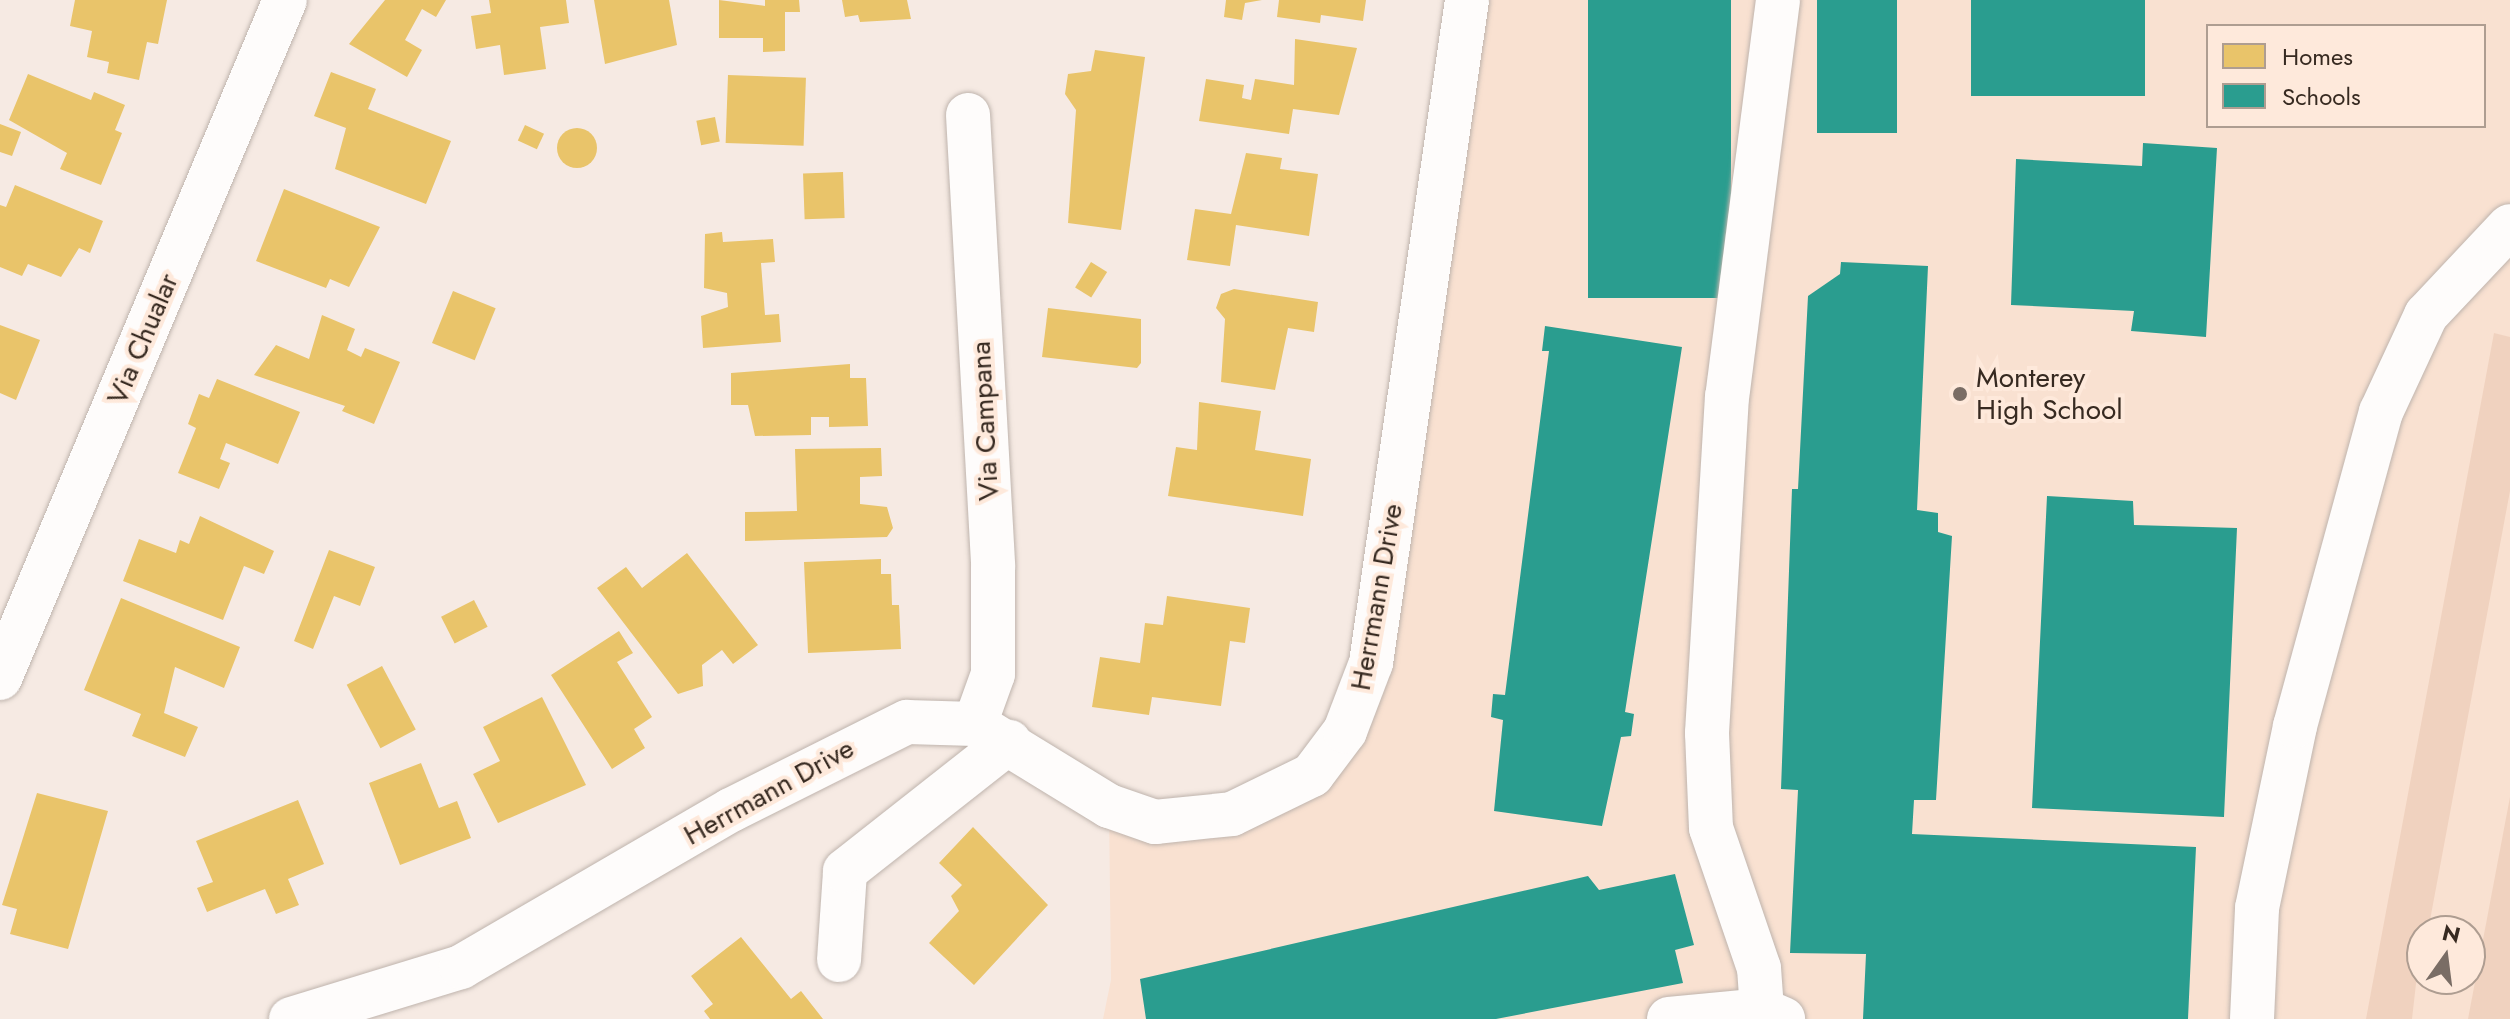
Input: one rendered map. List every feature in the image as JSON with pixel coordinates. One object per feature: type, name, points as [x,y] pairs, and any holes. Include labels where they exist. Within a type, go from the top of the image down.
[{"type":"street","name":"Via Chualar","points":[[0,678],[285,0]]},
{"type":"street","name":"Herrmann Drive","points":[[291,1019],[461,967],[875,734],[933,717],[992,733],[1109,806],[1173,823],[1279,796],[1336,746],[1371,663],[1467,0]]},
{"type":"street","points":[[1669,1019],[1772,1015],[1711,828],[1707,634],[1727,396],[1778,0]]},
{"type":"street","name":"Via Campana","points":[[968,115],[993,567],[992,733]]},
{"type":"street","points":[[2252,1019],[2257,908],[2295,726],[2386,397],[2426,315],[2510,226]]},
{"type":"street","points":[[839,960],[845,871],[992,733]]},
{"type":"shaded area","name":"Monterey High School","points":[[1467,0],[2510,0],[2510,1019],[1103,1019],[1111,980],[1109,806],[1173,823],[1336,746]]},
{"type":"shaded area","points":[[2494,333],[2510,337],[2510,491],[2431,915],[2406,915],[2406,995],[2415,995],[2412,1019],[2366,1019]]},
{"type":"shaded area","points":[[2510,797],[2510,1019],[2468,1019],[2473,995],[2486,995],[2486,924]]},
{"type":"building: Homes","points":[[75,0],[167,0],[158,44],[147,42],[139,80],[107,73],[109,62],[87,57],[92,31],[70,26]]},
{"type":"building: Homes","points":[[385,0],[446,0],[436,17],[422,9],[405,40],[422,50],[407,77],[349,44]]},
{"type":"building: Homes","points":[[489,0],[566,0],[569,23],[540,27],[546,69],[504,75],[500,45],[476,49],[471,16],[491,13]]},
{"type":"building: Homes","points":[[594,0],[669,0],[677,45],[605,64]]},
{"type":"building: Homes","points":[[719,0],[765,6],[765,0],[799,0],[800,12],[785,12],[785,51],[763,52],[763,38],[719,38]]},
{"type":"building: Homes","points":[[842,0],[907,0],[911,19],[860,22],[858,15],[845,17]]},
{"type":"building: Homes","points":[[1226,0],[1262,0],[1245,3],[1242,20],[1224,17]]},
{"type":"building: Homes","points":[[1279,0],[1366,0],[1363,21],[1321,15],[1320,23],[1277,17]]},
{"type":"building: Homes","points":[[1295,39],[1357,48],[1339,115],[1293,109],[1289,134],[1199,121],[1206,79],[1244,85],[1242,98],[1251,100],[1255,79],[1294,85]]},
{"type":"building: Homes","points":[[1095,50],[1145,57],[1121,230],[1068,223],[1076,110],[1065,94],[1068,74],[1091,71]]},
{"type":"building: Homes","points":[[331,72],[376,89],[368,109],[451,141],[426,204],[335,169],[346,128],[314,116]]},
{"type":"building: Homes","points":[[28,74],[91,100],[94,92],[125,105],[115,130],[122,133],[101,185],[60,169],[67,153],[9,120]]},
{"type":"building: Homes","points":[[728,75],[806,78],[804,146],[726,143]]},
{"type":"building: Homes","points":[[715,117],[720,142],[701,145],[696,121]]},
{"type":"building: Homes","points":[[0,124],[21,132],[12,156],[0,152]]},
{"type":"building: Homes","points":[[525,125],[544,134],[537,149],[518,140]]},
{"type":"building: Homes","points":[[577,128],[591,134],[597,148],[591,162],[577,168],[563,162],[557,148],[563,134]]},
{"type":"building: Homes","points":[[1246,153],[1282,158],[1280,169],[1318,174],[1309,236],[1236,225],[1230,266],[1187,260],[1195,209],[1231,214]]},
{"type":"building: Homes","points":[[843,172],[845,218],[805,219],[803,173]]},
{"type":"building: Homes","points":[[15,185],[103,221],[90,253],[79,248],[61,277],[28,264],[22,276],[0,267],[0,205],[6,207]]},
{"type":"building: Homes","points":[[284,189],[380,227],[349,287],[330,279],[326,288],[256,261]]},
{"type":"building: Homes","points":[[722,232],[723,242],[773,239],[775,262],[761,263],[765,315],[779,314],[781,342],[703,348],[701,316],[728,307],[727,293],[704,288],[705,234]]},
{"type":"building: Homes","points":[[1091,262],[1107,272],[1091,298],[1075,287]]},
{"type":"building: Homes","points":[[1234,289],[1318,302],[1314,332],[1288,328],[1275,390],[1221,382],[1225,319],[1216,308],[1221,294]]},
{"type":"building: Homes","points":[[453,291],[496,308],[475,360],[432,343]]},
{"type":"building: Homes","points":[[1048,308],[1141,319],[1141,363],[1137,368],[1042,357]]},
{"type":"building: Homes","points":[[322,315],[355,329],[347,350],[361,357],[365,348],[400,362],[374,424],[342,411],[345,406],[254,375],[276,345],[309,359]]},
{"type":"building: Homes","points":[[0,325],[40,340],[16,400],[0,393]]},
{"type":"building: Homes","points":[[850,364],[850,378],[866,378],[868,426],[829,427],[829,417],[811,417],[811,435],[755,436],[748,405],[731,405],[731,373]]},
{"type":"building: Homes","points":[[217,379],[300,412],[278,464],[226,443],[220,459],[230,463],[219,489],[178,473],[196,428],[188,424],[199,394],[209,398]]},
{"type":"building: Homes","points":[[1199,402],[1261,411],[1255,450],[1311,459],[1303,516],[1168,496],[1176,447],[1197,450]]},
{"type":"building: Homes","points":[[881,448],[882,476],[860,477],[860,504],[887,507],[893,528],[887,537],[745,541],[745,512],[797,511],[795,449]]},
{"type":"building: Homes","points":[[200,516],[274,551],[264,574],[244,566],[223,620],[123,581],[139,539],[176,553],[180,540],[189,544]]},
{"type":"building: Homes","points":[[329,550],[375,567],[360,606],[334,596],[313,649],[294,641]]},
{"type":"building: Homes","points":[[687,553],[758,645],[733,664],[722,650],[702,665],[703,686],[678,694],[597,588],[626,567],[642,588]]},
{"type":"building: Homes","points":[[881,559],[881,574],[891,574],[892,605],[899,605],[901,649],[808,653],[804,562]]},
{"type":"building: Homes","points":[[1167,596],[1250,608],[1245,643],[1230,641],[1221,706],[1152,697],[1149,715],[1092,707],[1100,657],[1140,663],[1145,623],[1163,625]]},
{"type":"building: Homes","points":[[121,598],[240,647],[224,688],[175,667],[164,713],[198,727],[185,757],[132,736],[141,714],[84,690]]},
{"type":"building: Homes","points":[[474,600],[488,627],[455,644],[441,617]]},
{"type":"building: Homes","points":[[619,631],[633,653],[617,662],[652,717],[634,729],[645,748],[612,769],[551,675]]},
{"type":"building: Homes","points":[[382,666],[416,730],[380,748],[347,685]]},
{"type":"building: Homes","points":[[542,697],[586,785],[498,823],[473,774],[500,761],[483,727]]},
{"type":"building: Homes","points":[[421,763],[439,808],[457,801],[471,838],[400,865],[369,783]]},
{"type":"building: Homes","points":[[37,793],[108,811],[68,949],[10,934],[17,909],[2,905]]},
{"type":"building: Homes","points":[[298,800],[324,864],[288,879],[299,905],[276,914],[265,889],[207,912],[197,888],[213,882],[196,841]]},
{"type":"building: Homes","points":[[973,827],[1048,905],[974,985],[929,943],[959,911],[951,896],[962,885],[939,863]]},
{"type":"building: Homes","points":[[741,937],[791,999],[801,991],[823,1019],[710,1019],[704,1011],[713,1004],[691,976]]},
{"type":"building: Schools","points":[[1588,0],[1731,0],[1731,298],[1588,298]]},
{"type":"building: Schools","points":[[1817,0],[1897,0],[1897,133],[1817,133]]},
{"type":"building: Schools","points":[[1971,0],[2145,0],[2145,96],[1971,96]]},
{"type":"building: Schools","points":[[2143,143],[2217,148],[2206,337],[2131,331],[2134,311],[2011,305],[2016,159],[2142,166]]},
{"type":"building: Schools","points":[[1841,262],[1928,266],[1917,510],[1938,513],[1938,532],[1952,536],[1936,800],[1914,800],[1912,834],[2196,847],[2188,1019],[1863,1019],[1866,954],[1790,953],[1798,790],[1781,789],[1792,489],[1798,489],[1808,296],[1840,274]]},
{"type":"building: Schools","points":[[1545,326],[1682,347],[1625,712],[1634,714],[1631,736],[1621,737],[1602,826],[1494,811],[1503,720],[1491,717],[1493,694],[1505,695],[1549,351],[1542,351]]},
{"type":"building: Schools","points":[[2047,496],[2133,501],[2134,525],[2237,528],[2224,817],[2032,808]]},
{"type":"building: Schools","points":[[1675,874],[1694,945],[1675,950],[1683,983],[1496,1019],[1146,1019],[1140,979],[1588,876],[1599,890]]},
{"type":"place","name":"Monterey High School","points":[[1960,394]]}]
